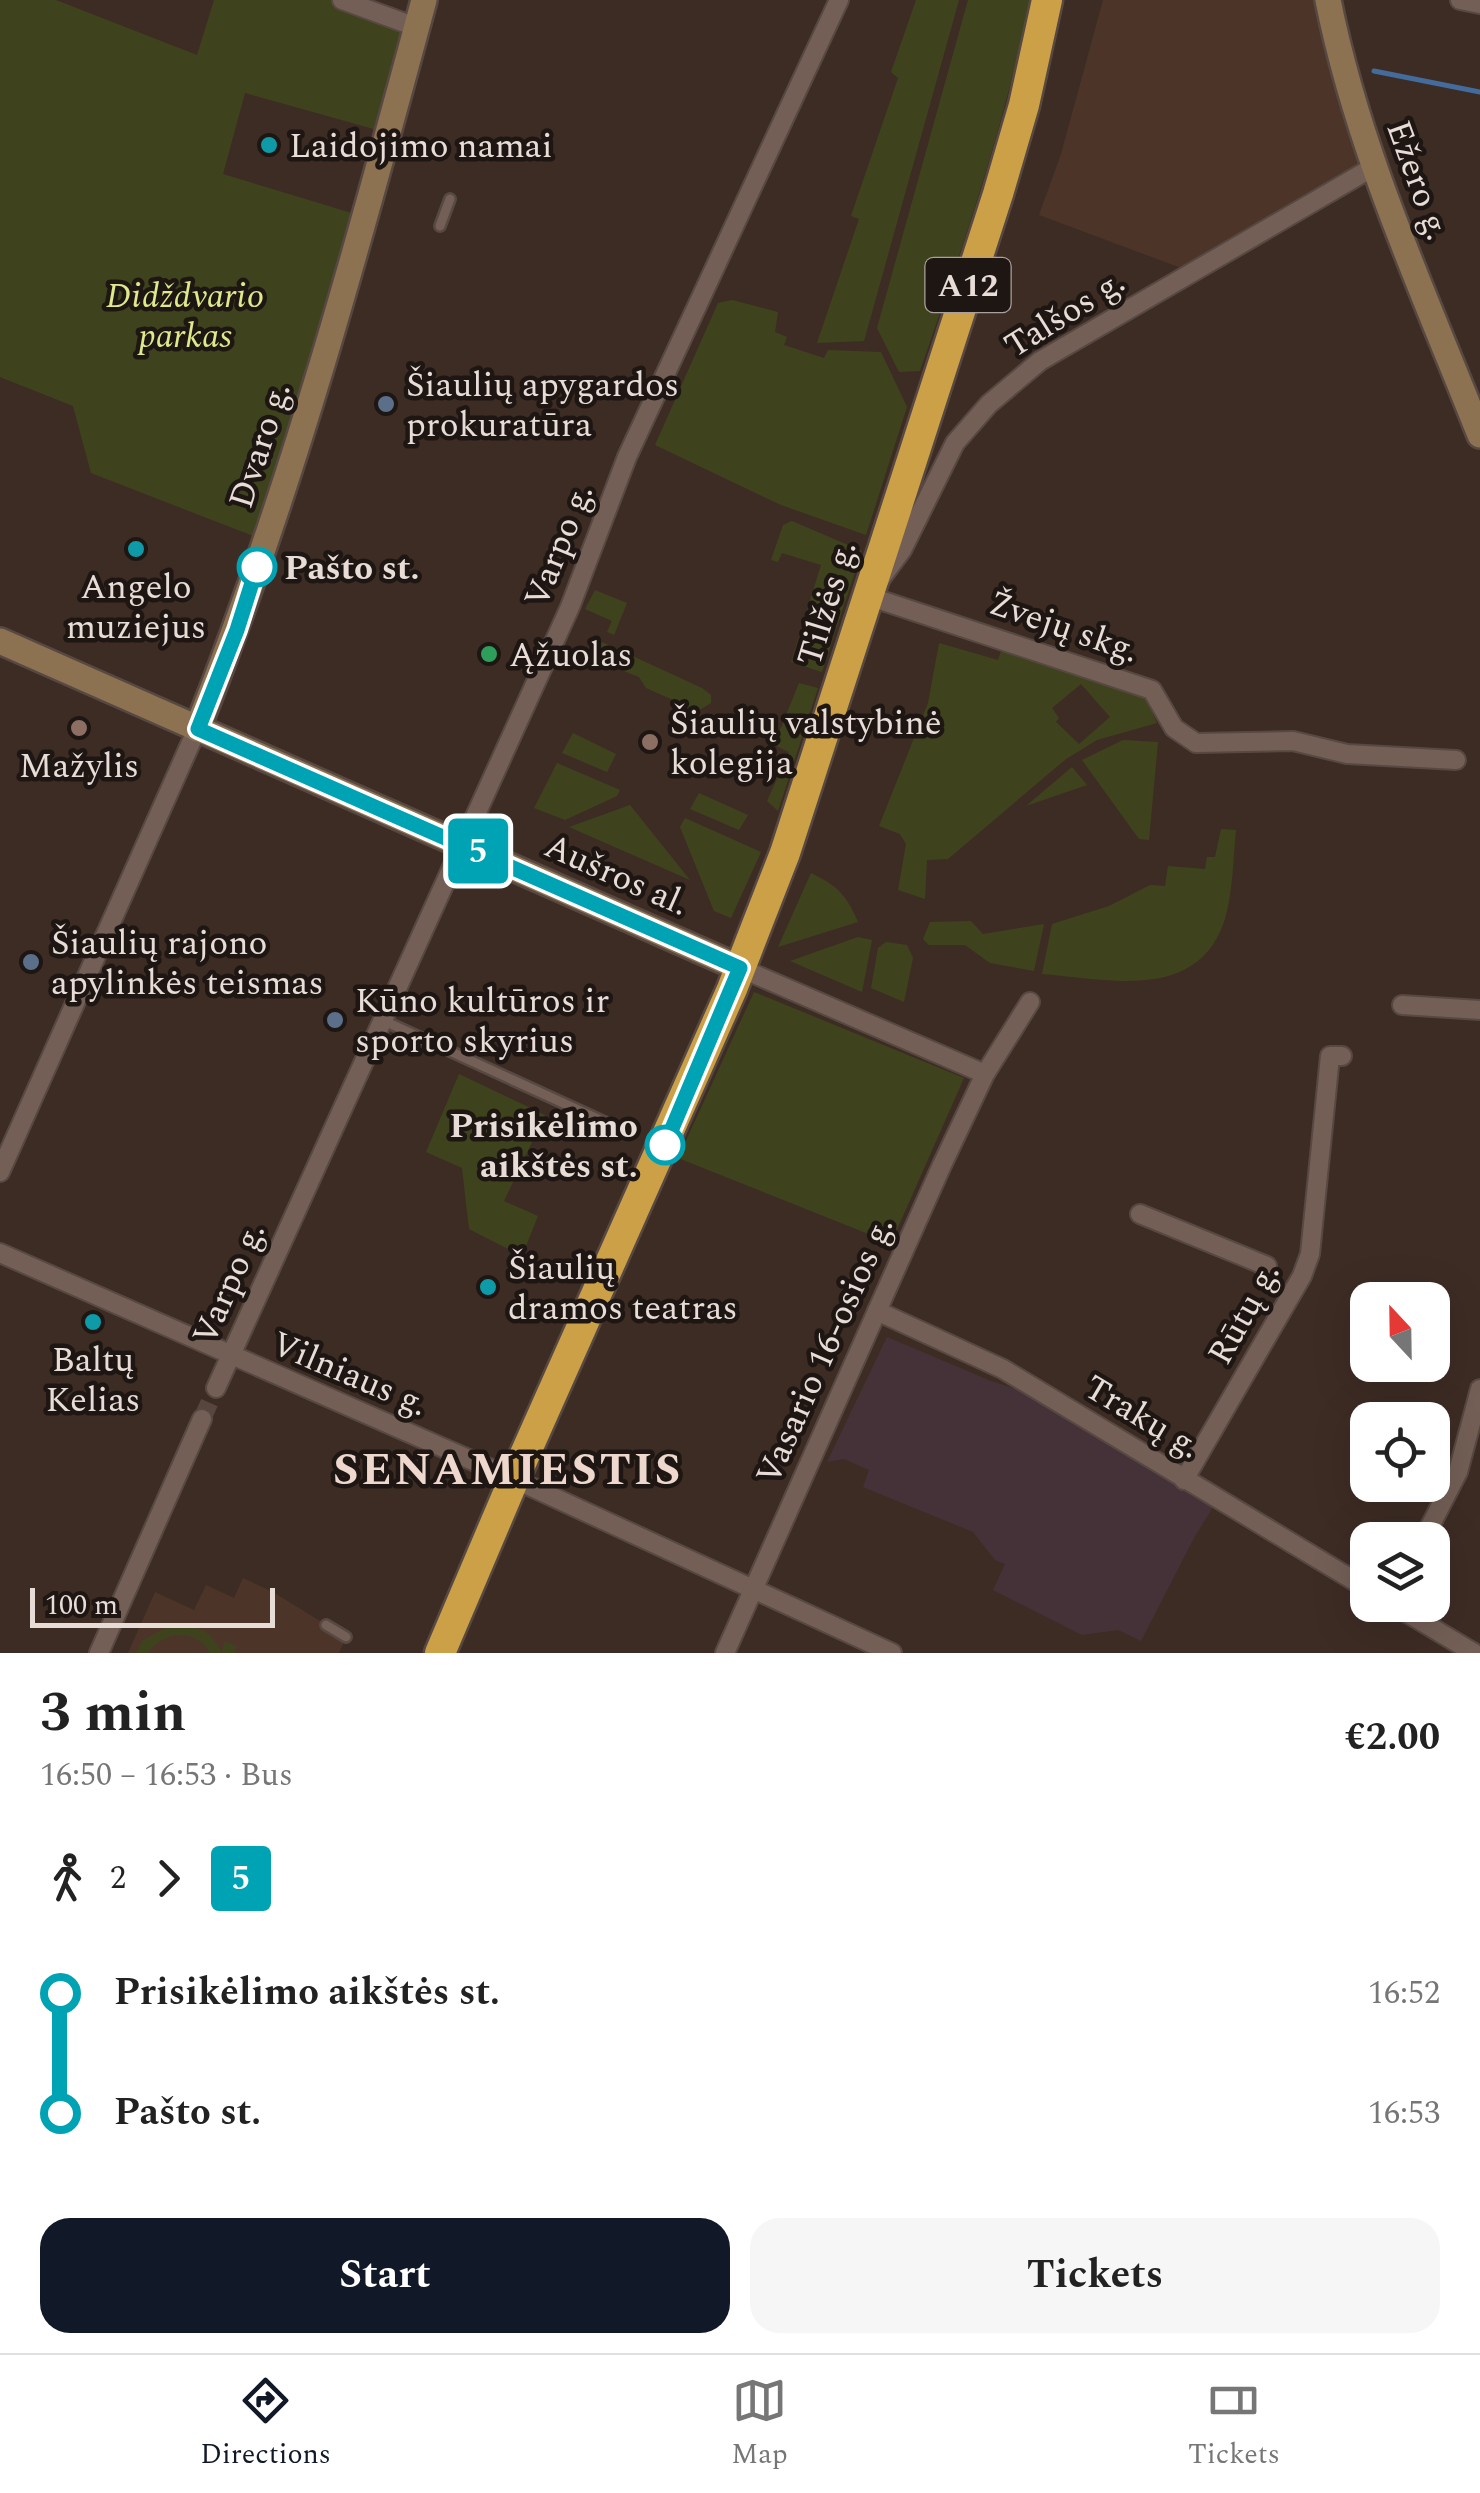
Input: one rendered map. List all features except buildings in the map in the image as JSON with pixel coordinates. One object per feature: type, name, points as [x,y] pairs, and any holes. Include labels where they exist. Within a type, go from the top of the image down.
[{"type":"highway","name":"Tilžės g.","points":[[440,1653],[740,968],[813,773],[998,194],[1024,105],[1047,0]]},
{"type":"main road","name":"Dvaro g.","points":[[198,729],[237,630],[304,424],[378,174],[424,0]]},
{"type":"main road","name":"Ežero g.","points":[[1328,0],[1339,56],[1375,166],[1480,435]]},
{"type":"main road","name":"Aušros al.","points":[[0,642],[740,968]]},
{"type":"street","points":[[342,0],[416,26]]},
{"type":"street","name":"Varpo g.","points":[[216,1388],[570,607],[627,457],[840,0]]},
{"type":"street","points":[[1460,0],[1480,4]]},
{"type":"street","name":"Talšos g.","points":[[868,596],[902,550],[955,442],[989,404],[1040,361],[1375,166]]},
{"type":"street","name":"Žvejų skg.","points":[[868,596],[1152,690],[1174,728],[1196,744],[1293,741],[1347,754],[1456,760]]},
{"type":"street","name":"Dvaro g.","points":[[0,1172],[198,729]]},
{"type":"street","name":"Aušros al.","points":[[740,968],[985,1074]]},
{"type":"street","name":"Vasario 16-osios g.","points":[[724,1653],[985,1074],[1030,1002]]},
{"type":"street","points":[[1402,1005],[1480,1010]]},
{"type":"street","name":"Rūtų g.","points":[[1184,1480],[1293,1292],[1310,1254],[1330,1056],[1342,1056]]},
{"type":"street","points":[[1140,1214],[1268,1266]]},
{"type":"street","name":"Vilniaus g.","points":[[0,1253],[514,1479],[752,1590],[859,1646],[892,1653]]},
{"type":"street","name":"Trakų g.","points":[[878,1311],[1003,1369],[1350,1578]]},
{"type":"street","points":[[1432,1522],[1458,1472],[1480,1389]]},
{"type":"street","points":[[98,1653],[202,1420]]},
{"type":"street","points":[[1422,1622],[1474,1653]]},
{"type":"lane","points":[[440,226],[450,198]]},
{"type":"lane","points":[[382,1020],[620,1129]]},
{"type":"lane","points":[[326,1625],[346,1637]]},
{"type":"shaded area","points":[[1103,0],[1328,0],[1375,166],[1192,272],[1039,215],[1061,154]]},
{"type":"shaded area","points":[[887,1337],[991,1381],[1061,1404],[1218,1499],[1141,1641],[1118,1630],[1082,1635],[993,1590],[1005,1564],[995,1560],[973,1532],[863,1487],[869,1470],[844,1459],[827,1462]]},
{"type":"shaded area","points":[[243,1578],[346,1637],[339,1653],[128,1653],[155,1592],[194,1610],[206,1585],[234,1598]]},
{"type":"green space","name":"Didždvario parkas","points":[[0,0],[56,0],[197,55],[214,0],[342,0],[416,27],[388,133],[245,93],[223,174],[365,217],[266,541],[91,473],[73,406],[0,377]]},
{"type":"green space","points":[[916,0],[959,0],[864,341],[817,343],[859,219],[851,216],[898,78],[891,72]]},
{"type":"green space","points":[[968,0],[1030,0],[995,141],[920,371],[899,372],[877,328]]},
{"type":"green space","points":[[732,300],[778,312],[775,332],[787,337],[784,345],[824,358],[828,350],[881,352],[907,407],[866,535],[781,505],[655,445],[718,303]]},
{"type":"green space","points":[[792,521],[862,551],[822,672],[791,662],[821,565],[782,553],[778,562],[771,560],[783,525]]},
{"type":"green space","points":[[595,590],[627,603],[614,635],[607,632],[612,621],[585,609]]},
{"type":"green space","points":[[602,642],[702,688],[711,695],[711,703],[698,711],[646,688],[639,677],[593,659]]},
{"type":"green space","points":[[939,643],[998,660],[1002,648],[1146,698],[1157,723],[1097,740],[1066,759],[948,859],[927,860],[925,899],[898,890],[906,844],[900,834],[879,826],[928,703]],"holes":[[[1081,684],[1110,717],[1079,744],[1056,722],[1059,718],[1052,708]]]},
{"type":"green space","points":[[799,683],[818,688],[778,811],[767,801],[789,752],[774,745]]},
{"type":"green space","points":[[573,733],[616,754],[607,772],[562,753]]},
{"type":"green space","points":[[1123,740],[1158,742],[1149,840],[1139,839],[1082,760]]},
{"type":"green space","points":[[557,763],[620,790],[617,796],[565,820],[534,808]]},
{"type":"green space","points":[[1072,767],[1087,785],[1026,806]]},
{"type":"green space","points":[[699,793],[748,815],[739,830],[690,809]]},
{"type":"green space","points":[[630,805],[690,880],[569,827]]},
{"type":"green space","points":[[685,818],[761,852],[731,918],[714,911],[680,827]]},
{"type":"green space","points":[[1221,829],[1236,830],[1227,911],[1211,947],[1193,965],[1147,980],[1042,974],[1052,924],[1109,906],[1150,885],[1165,886],[1168,866],[1205,869],[1207,857],[1215,857]]},
{"type":"green space","points":[[811,873],[840,892],[858,922],[778,947]]},
{"type":"green space","points":[[971,921],[983,934],[1044,924],[1034,971],[990,963],[965,945],[929,945],[923,939],[930,922]]},
{"type":"green space","points":[[858,937],[872,940],[862,992],[790,961]]},
{"type":"green space","points":[[886,942],[907,945],[913,958],[904,1002],[871,988],[878,948]]},
{"type":"green space","points":[[754,992],[964,1078],[891,1243],[678,1158]]},
{"type":"green space","points":[[459,1074],[545,1115],[504,1201],[538,1216],[522,1256],[469,1229],[462,1168],[426,1152]]},
{"type":"green space","points":[[170,1625],[201,1630],[221,1652],[225,1641],[237,1646],[234,1653],[210,1653],[196,1639],[179,1635],[162,1640],[148,1653],[136,1653],[142,1641]]},
{"type":"waterway","points":[[1374,71],[1480,92]]},
{"type":"tunnel","points":[[202,1419],[216,1388]]},
{"type":"bus line","name":"5","points":[[257,567],[198,729],[740,968],[665,1145]]},
{"type":"place","name":"Laidojimo namai","points":[[269,145]]},
{"type":"place","name":"Šiaulių apygardos prokuratūra","points":[[386,404]]},
{"type":"place","name":"Angelo muziejus","points":[[136,549]]},
{"type":"place","name":"Pašto st.","points":[[257,567]]},
{"type":"place","name":"Ąžuolas","points":[[489,654]]},
{"type":"place","name":"Mažylis","points":[[79,728]]},
{"type":"place","name":"Šiaulių valstybinė kolegija","points":[[650,742]]},
{"type":"place","name":"Šiaulių rajono apylinkės teismas","points":[[31,962]]},
{"type":"place","name":"Kūno kultūros ir sporto skyrius","points":[[335,1020]]},
{"type":"place","name":"Prisikėlimo aikštės st.","points":[[665,1145]]},
{"type":"place","name":"Šiaulių dramos teatras","points":[[488,1287]]},
{"type":"place","name":"Baltų Kelias","points":[[93,1322]]},
{"type":"district","name":"SENAMIESTIS","points":[[508,1468]]}]
